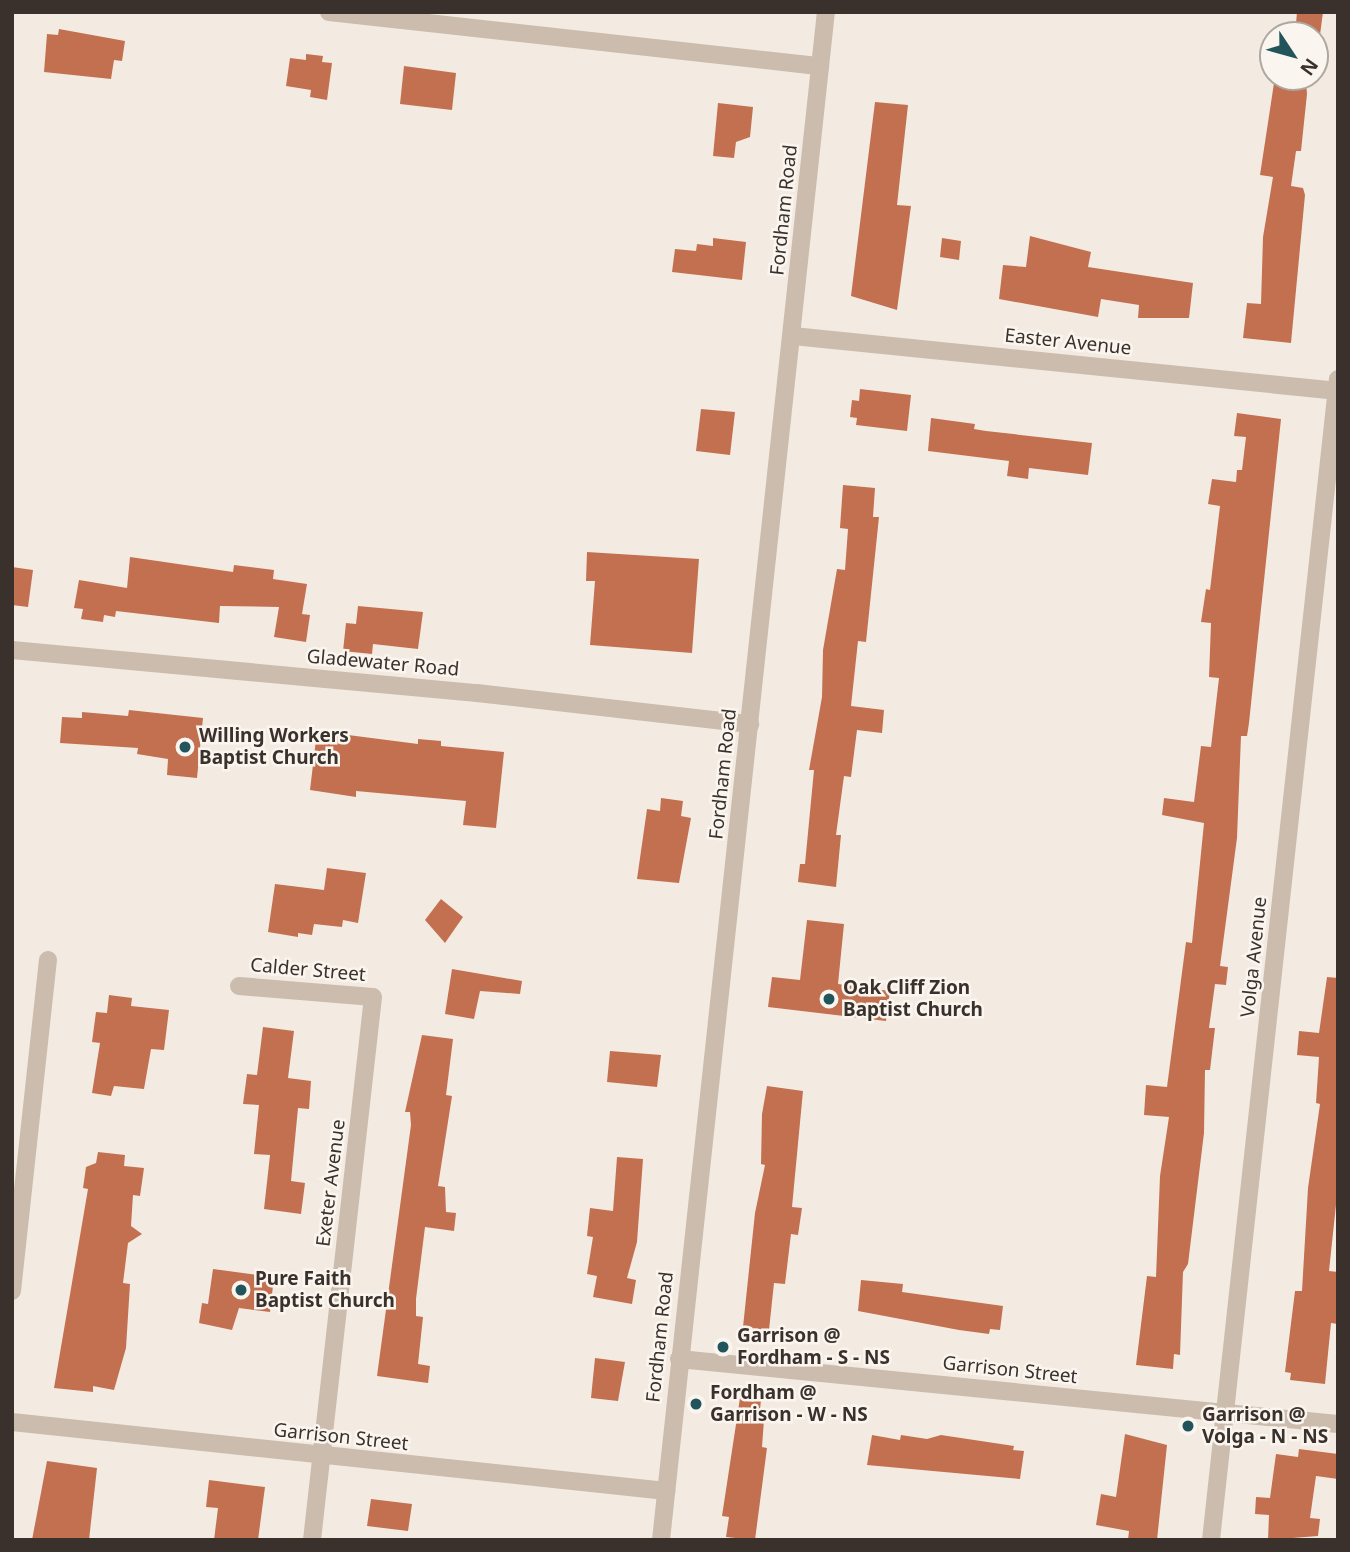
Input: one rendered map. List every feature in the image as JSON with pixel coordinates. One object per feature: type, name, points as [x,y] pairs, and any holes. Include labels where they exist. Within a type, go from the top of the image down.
[{"type":"street","points":[[329,12],[820,66]]},
{"type":"street","name":"Fordham Road","points":[[661,1540],[826,12]]},
{"type":"street","name":"Easter Avenue","points":[[793,336],[1337,387]]},
{"type":"street","name":"Volga Avenue","points":[[1211,1540],[1337,387]]},
{"type":"street","name":"Gladewater Road","points":[[12,650],[477,693],[750,724]]},
{"type":"street","points":[[12,1291],[48,960]]},
{"type":"street","name":"Calder Street","points":[[239,986],[373,997]]},
{"type":"street","name":"Exeter Avenue","points":[[312,1540],[373,997]]},
{"type":"street","name":"Garrison Street","points":[[679,1359],[1338,1424]]},
{"type":"street","name":"Garrison Street","points":[[12,1422],[321,1457],[666,1491]]},
{"type":"building","points":[[1297,12],[1323,12],[1322,21],[1296,21]]},
{"type":"building","points":[[59,29],[125,41],[122,61],[114,60],[111,79],[44,72],[47,34],[58,35]]},
{"type":"building","points":[[306,54],[323,56],[322,62],[332,63],[327,100],[310,97],[311,90],[286,86],[290,58],[306,60]]},
{"type":"building","points":[[404,66],[456,73],[452,110],[400,104]]},
{"type":"building","points":[[1273,91],[1307,91],[1301,151],[1296,151],[1291,186],[1303,188],[1305,195],[1291,343],[1243,338],[1247,303],[1261,304],[1263,237],[1273,177],[1260,175]]},
{"type":"building","points":[[875,102],[908,105],[897,205],[911,206],[897,310],[851,296]]},
{"type":"building","points":[[718,103],[753,107],[750,137],[736,142],[734,158],[713,156]]},
{"type":"building","points":[[1030,236],[1091,252],[1088,267],[1193,283],[1189,318],[1138,318],[1139,305],[1101,299],[1098,317],[999,299],[1003,265],[1026,267]]},
{"type":"building","points":[[713,238],[746,242],[742,280],[672,272],[675,249],[696,251],[697,244],[713,246]]},
{"type":"building","points":[[942,238],[961,241],[959,260],[940,257]]},
{"type":"building","points":[[860,389],[911,395],[907,431],[856,425],[857,418],[850,417],[852,400],[859,401]]},
{"type":"building","points":[[701,409],[735,412],[730,455],[696,451]]},
{"type":"building","points":[[1237,413],[1281,419],[1249,723],[1247,736],[1241,736],[1237,838],[1220,966],[1228,967],[1226,985],[1215,984],[1209,1028],[1215,1028],[1210,1070],[1205,1070],[1204,1133],[1188,1264],[1183,1272],[1180,1355],[1174,1354],[1173,1369],[1136,1365],[1147,1276],[1156,1277],[1160,1176],[1169,1117],[1144,1115],[1146,1085],[1167,1087],[1186,942],[1192,943],[1204,823],[1162,815],[1164,798],[1194,802],[1201,746],[1211,747],[1219,678],[1209,677],[1211,623],[1201,622],[1206,589],[1210,590],[1220,506],[1208,504],[1212,479],[1236,482],[1237,470],[1242,470],[1246,437],[1234,436]]},
{"type":"building","points":[[931,418],[975,424],[974,429],[986,431],[1092,443],[1088,475],[1029,468],[1028,479],[1007,476],[1009,461],[928,451]]},
{"type":"building","points":[[843,485],[875,488],[873,517],[879,517],[866,642],[858,641],[851,706],[884,710],[882,733],[857,730],[851,777],[844,776],[836,835],[841,835],[836,887],[798,882],[800,864],[805,864],[814,770],[809,770],[822,697],[823,650],[837,569],[845,570],[848,529],[840,528]]},
{"type":"building","points":[[587,552],[699,559],[692,653],[590,645],[595,581],[586,581]]},
{"type":"building","points":[[130,557],[233,572],[234,565],[274,570],[273,579],[307,584],[302,614],[310,615],[306,642],[274,637],[279,607],[220,606],[219,623],[116,611],[115,617],[104,615],[103,622],[81,619],[83,609],[74,608],[79,580],[127,588]]},
{"type":"building","points":[[12,567],[33,570],[28,607],[12,605]]},
{"type":"building","points":[[358,606],[423,612],[418,649],[373,644],[372,654],[343,651],[346,623],[356,624]]},
{"type":"building","points":[[129,710],[203,718],[197,778],[167,775],[168,759],[137,754],[138,748],[60,743],[62,717],[82,718],[82,712],[128,716]]},
{"type":"building","points":[[317,731],[418,744],[418,739],[441,741],[441,746],[504,752],[496,828],[463,825],[466,801],[356,791],[356,797],[310,790]]},
{"type":"building","points":[[661,798],[683,801],[681,816],[691,818],[679,883],[637,879],[647,809],[660,811]]},
{"type":"building","points":[[327,868],[366,873],[358,923],[343,920],[342,927],[314,924],[312,935],[298,933],[298,937],[268,932],[275,884],[324,890]]},
{"type":"building","points":[[441,899],[463,917],[445,943],[425,920]]},
{"type":"building","name":"Oak Cliff Zion Baptist Church","points":[[807,920],[844,924],[838,984],[890,991],[886,1021],[768,1007],[772,977],[800,980]]},
{"type":"building","points":[[452,969],[522,981],[520,994],[480,991],[474,1019],[445,1014]]},
{"type":"building","points":[[1327,977],[1338,978],[1338,1186],[1329,1271],[1338,1272],[1338,1324],[1331,1323],[1325,1384],[1290,1380],[1291,1373],[1285,1372],[1295,1291],[1302,1291],[1308,1188],[1320,1104],[1316,1103],[1319,1057],[1297,1055],[1299,1031],[1319,1033]]},
{"type":"building","points":[[109,995],[132,998],[131,1006],[169,1010],[164,1050],[151,1049],[144,1089],[114,1086],[111,1096],[92,1093],[100,1043],[92,1042],[96,1012],[107,1013]]},
{"type":"building","points":[[263,1027],[294,1031],[288,1078],[311,1081],[309,1109],[298,1108],[291,1181],[305,1183],[301,1214],[264,1209],[270,1155],[254,1154],[259,1105],[243,1104],[247,1074],[257,1075]]},
{"type":"building","points":[[422,1035],[453,1039],[446,1095],[452,1096],[438,1186],[445,1187],[446,1212],[456,1213],[454,1231],[425,1227],[416,1316],[423,1317],[418,1364],[430,1366],[428,1383],[377,1376],[411,1125],[410,1112],[405,1112]]},
{"type":"building","points":[[610,1051],[661,1055],[657,1087],[607,1082]]},
{"type":"building","points":[[767,1086],[803,1091],[792,1207],[802,1208],[798,1235],[791,1234],[785,1284],[774,1283],[769,1330],[743,1327],[755,1213],[765,1165],[761,1164],[762,1114]]},
{"type":"building","points":[[98,1152],[125,1155],[124,1166],[144,1168],[140,1196],[133,1195],[131,1226],[142,1234],[128,1243],[123,1283],[130,1284],[126,1348],[114,1390],[93,1386],[93,1392],[54,1388],[88,1189],[83,1188],[86,1167],[96,1163]]},
{"type":"building","points":[[617,1157],[643,1159],[637,1242],[627,1278],[636,1280],[632,1304],[593,1297],[597,1276],[587,1274],[593,1237],[587,1236],[590,1208],[613,1211]]},
{"type":"building","name":"Pure Faith Baptist Church","points":[[213,1269],[274,1277],[270,1312],[239,1308],[232,1330],[199,1323],[202,1303],[208,1304]]},
{"type":"building","points":[[861,1280],[903,1284],[902,1292],[1003,1306],[1000,1330],[990,1329],[989,1334],[959,1330],[858,1311]]},
{"type":"building","points":[[595,1358],[625,1362],[618,1401],[591,1398]]},
{"type":"building","points":[[740,1398],[761,1400],[759,1419],[764,1420],[762,1447],[767,1448],[755,1540],[726,1537],[729,1517],[722,1516]]},
{"type":"building","points":[[1125,1434],[1167,1445],[1157,1540],[1128,1540],[1129,1531],[1096,1525],[1101,1494],[1116,1497]]},
{"type":"building","points":[[872,1435],[900,1440],[901,1435],[927,1439],[941,1435],[1014,1446],[1013,1450],[1024,1451],[1020,1479],[867,1465]]},
{"type":"building","points":[[1299,1449],[1338,1454],[1338,1479],[1316,1476],[1310,1518],[1320,1519],[1318,1536],[1268,1540],[1269,1515],[1255,1514],[1256,1497],[1270,1498],[1276,1454],[1298,1457]]},
{"type":"building","points":[[47,1461],[97,1468],[89,1540],[32,1540]]},
{"type":"building","points":[[209,1480],[265,1487],[258,1540],[214,1540],[218,1508],[206,1507]]},
{"type":"building","points":[[371,1499],[412,1504],[408,1531],[367,1526]]},
{"type":"place","name":"Willing Workers Baptist Church","points":[[185,747]]},
{"type":"place","name":"Oak Cliff Zion Baptist Church","points":[[829,999]]},
{"type":"place","name":"Pure Faith Baptist Church","points":[[241,1290]]},
{"type":"place","name":"Garrison @ Fordham - S - NS","points":[[723,1347]]},
{"type":"place","name":"Fordham @ Garrison - W - NS","points":[[696,1404]]},
{"type":"place","name":"Garrison @ Volga - N - NS","points":[[1188,1426]]}]
